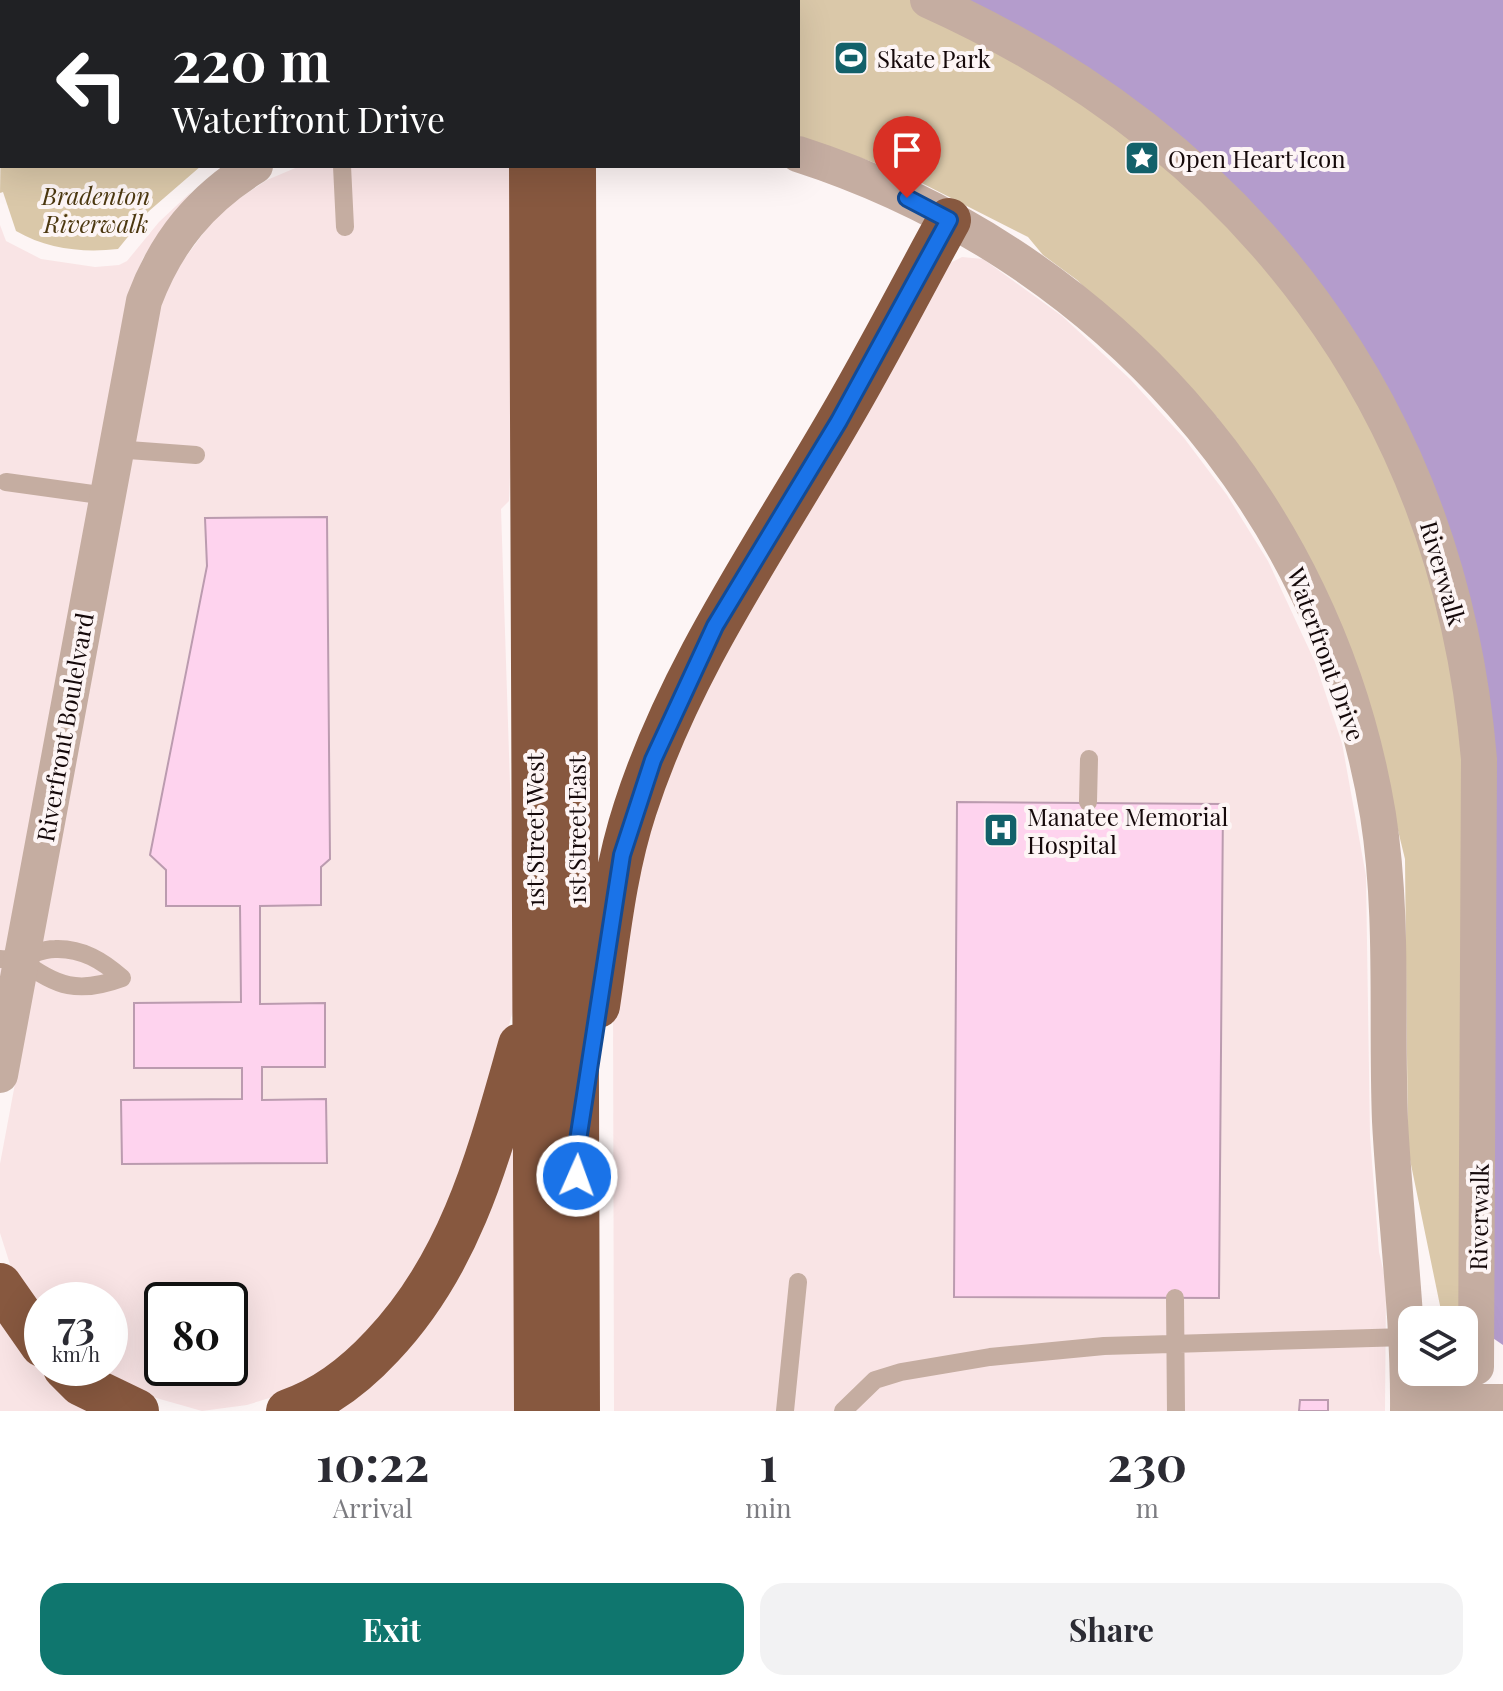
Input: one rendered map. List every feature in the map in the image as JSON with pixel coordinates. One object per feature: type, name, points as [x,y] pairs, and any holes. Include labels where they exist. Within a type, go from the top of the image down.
[{"type":"highway","points":[[532,168],[553,250]]},
{"type":"highway","points":[[553,250],[574,168]]},
{"type":"highway","points":[[577,1147],[622,855],[653,760],[715,626],[839,421],[949,220]]},
{"type":"highway","name":"1st Street West","points":[[536,1411],[534,997],[553,250]]},
{"type":"highway","name":"1st Street East","points":[[553,250],[577,1147],[578,1411]]},
{"type":"highway","points":[[288,1411],[344,1382],[371,1358],[421,1300],[448,1257],[483,1170],[534,997]]},
{"type":"highway","points":[[0,1285],[24,1319]]},
{"type":"highway","points":[[85,1386],[137,1411]]},
{"type":"street","name":"Riverwalk","points":[[928,0],[1037,57],[1117,107],[1170,148],[1222,196],[1290,270],[1319,310],[1360,373],[1418,492],[1460,627],[1479,759],[1476,1306]]},
{"type":"street","name":"Waterfront Drive","points":[[800,155],[886,187],[1052,281],[1145,362],[1183,403],[1258,500],[1297,568],[1326,638],[1359,737],[1374,795],[1382,846],[1389,929],[1392,1157],[1404,1306]]},
{"type":"street","name":"Riverfront Boulelvard","points":[[0,1075],[11,959],[144,301],[157,268],[209,198],[252,168]]},
{"type":"street","name":"Waterfront Drive","points":[[1407,1386],[1408,1406]]},
{"type":"street","points":[[1408,1406],[1503,1402]]},
{"type":"lane","points":[[342,168],[345,227]]},
{"type":"lane","points":[[115,449],[196,455]]},
{"type":"lane","points":[[6,482],[107,496]]},
{"type":"lane","points":[[1088,802],[1089,759]]},
{"type":"lane","points":[[785,1411],[798,1282]]},
{"type":"lane","points":[[1175,1298],[1176,1411]]},
{"type":"lane","points":[[843,1411],[875,1380],[901,1372],[1073,1347],[1398,1337]]},
{"type":"shaded area","points":[[946,0],[1503,0],[1503,1345],[1487,1334],[1472,643],[1300,269]]},
{"type":"shaded area","points":[[295,168],[514,168],[515,345],[509,501],[501,509],[517,998],[467,1164],[434,1247],[360,1345],[292,1391],[247,1405],[202,1411],[146,1395],[127,1386],[128,1282],[24,1282],[24,1293],[15,1280],[0,1233],[0,1164],[160,307],[171,277],[219,212],[267,180]]},
{"type":"shaded area","points":[[191,192],[143,258],[129,297],[0,985],[0,225],[6,241],[41,259],[95,267],[119,265],[127,261],[159,222]]},
{"type":"shaded area","name":"Manatee Memorial Hospital","points":[[962,257],[983,259],[1062,316],[1130,379],[1184,438],[1227,495],[1268,561],[1315,662],[1342,743],[1366,876],[1370,1136],[1379,1252],[1386,1282],[1385,1411],[614,1411],[613,999],[665,757],[948,264]]},
{"type":"shaded area","points":[[518,1111],[520,1411],[328,1411]]},
{"type":"shaded area","points":[[0,1317],[24,1351],[24,1386],[59,1386],[74,1401],[96,1411],[0,1411]]},
{"type":"green space","points":[[800,0],[946,0],[989,19],[1309,282],[1463,600],[1464,1306],[1440,1306],[1408,1150],[1405,859],[1370,716],[1293,538],[1217,417],[1077,280],[1043,255],[1028,237],[898,171],[800,137]]},
{"type":"green space","name":"Bradenton Riverwalk","points":[[0,168],[199,168],[149,211],[118,249],[66,248],[28,237],[16,231],[3,192],[0,193]]},
{"type":"building","points":[[327,517],[330,859],[321,867],[321,905],[260,906],[260,1004],[325,1003],[325,1067],[262,1067],[262,1100],[326,1099],[327,1163],[122,1164],[121,1100],[242,1099],[242,1068],[134,1068],[134,1003],[241,1002],[240,906],[166,906],[166,870],[150,855],[207,566],[205,518]]},
{"type":"building","points":[[957,802],[1223,804],[1219,1298],[954,1297]]},
{"type":"building","points":[[1300,1400],[1328,1400],[1328,1411],[1299,1411]]},
{"type":"place","name":"Skate Park","points":[[851,58]]},
{"type":"place","name":"Open Heart Icon","points":[[1142,158]]},
{"type":"place","name":"Manatee Memorial Hospital","points":[[1001,830]]},
{"type":"route","points":[[577,1176],[577,1147],[612,913],[622,855],[635,810],[673,713],[715,626],[839,421],[949,220],[907,198]]}]
